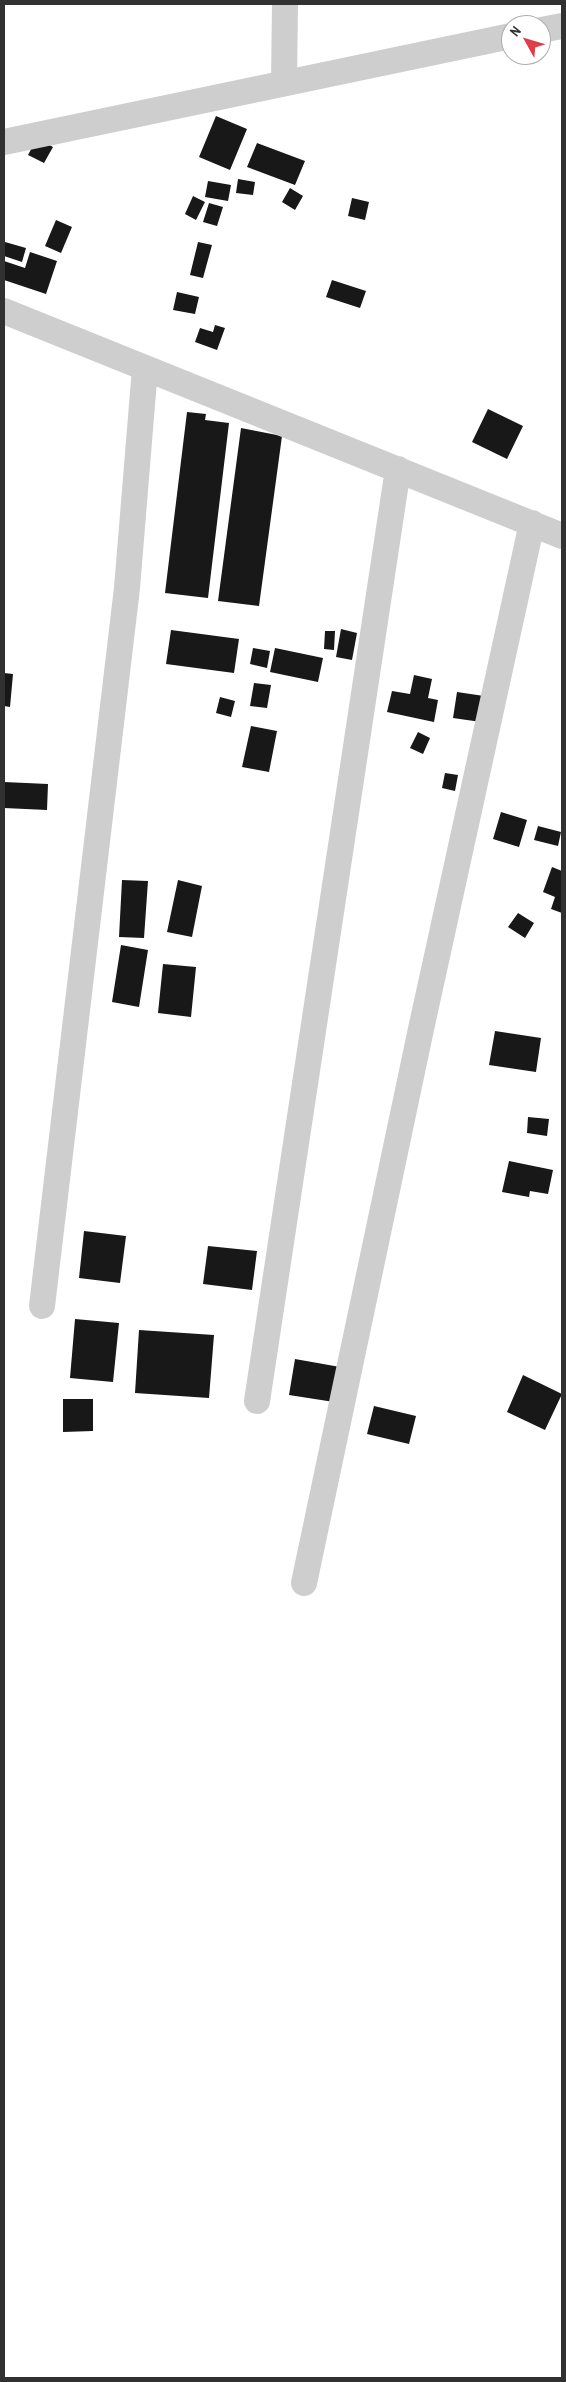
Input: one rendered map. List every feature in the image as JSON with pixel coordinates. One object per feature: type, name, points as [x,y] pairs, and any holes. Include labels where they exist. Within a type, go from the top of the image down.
[{"type":"street","points":[[284,82],[285,4]]},
{"type":"street","points":[[4,142],[501,38]]},
{"type":"street","points":[[4,311],[562,536]]},
{"type":"street","points":[[42,1306],[127,588],[145,368]]},
{"type":"street","points":[[257,1401],[398,469]]},
{"type":"street","points":[[304,1583],[419,1039],[532,523]]},
{"type":"building","points":[[216,116],[247,129],[230,170],[199,157]]},
{"type":"building","points":[[37,138],[53,147],[44,163],[28,155]]},
{"type":"building","points":[[257,143],[305,161],[295,185],[247,167]]},
{"type":"building","points":[[238,179],[255,182],[253,195],[236,193]]},
{"type":"building","points":[[208,181],[231,185],[228,201],[205,197]]},
{"type":"building","points":[[290,188],[303,196],[295,210],[282,202]]},
{"type":"building","points":[[193,196],[205,202],[196,220],[185,214]]},
{"type":"building","points":[[352,198],[369,202],[365,220],[348,216]]},
{"type":"building","points":[[209,203],[223,207],[217,226],[203,222]]},
{"type":"building","points":[[56,220],[72,227],[61,253],[45,246]]},
{"type":"building","points":[[5,242],[26,248],[22,262],[4,256]]},
{"type":"building","points":[[198,242],[212,245],[203,278],[190,275]]},
{"type":"building","points":[[30,252],[57,261],[46,294],[4,280],[4,261],[25,268]]},
{"type":"building","points":[[332,280],[366,291],[360,308],[326,297]]},
{"type":"building","points":[[177,292],[199,297],[195,314],[173,310]]},
{"type":"building","points":[[215,325],[225,328],[217,350],[195,342],[200,328],[213,332]]},
{"type":"building","points":[[488,409],[523,426],[507,459],[472,442]]},
{"type":"building","points":[[187,412],[206,414],[205,420],[229,423],[208,598],[165,593]]},
{"type":"building","points":[[241,428],[282,436],[259,606],[218,601]]},
{"type":"building","points":[[341,629],[357,633],[352,660],[336,657]]},
{"type":"building","points":[[171,630],[239,639],[234,673],[166,664]]},
{"type":"building","points":[[325,631],[335,631],[334,650],[324,649]]},
{"type":"building","points":[[253,648],[270,651],[267,668],[250,664]]},
{"type":"building","points":[[275,648],[323,658],[318,682],[270,672]]},
{"type":"building","points":[[4,673],[13,674],[10,707],[4,706]]},
{"type":"building","points":[[414,675],[432,679],[428,698],[438,700],[434,722],[387,712],[392,691],[410,694]]},
{"type":"building","points":[[254,683],[271,685],[267,708],[250,706]]},
{"type":"building","points":[[457,692],[484,696],[481,722],[453,718]]},
{"type":"building","points":[[220,697],[235,701],[231,717],[216,713]]},
{"type":"building","points":[[251,726],[277,731],[269,772],[242,767]]},
{"type":"building","points":[[418,732],[430,738],[423,754],[410,748]]},
{"type":"building","points":[[445,773],[458,775],[455,791],[442,788]]},
{"type":"building","points":[[4,782],[48,784],[47,810],[4,808]]},
{"type":"building","points":[[501,812],[527,820],[519,847],[493,839]]},
{"type":"building","points":[[538,826],[561,832],[558,846],[534,840]]},
{"type":"building","points":[[552,867],[562,871],[562,913],[551,909],[555,897],[543,892]]},
{"type":"building","points":[[122,880],[148,881],[144,938],[119,937]]},
{"type":"building","points":[[178,880],[202,886],[192,937],[167,932]]},
{"type":"building","points":[[518,913],[534,923],[525,938],[508,927]]},
{"type":"building","points":[[121,945],[148,950],[139,1007],[112,1002]]},
{"type":"building","points":[[163,964],[196,967],[191,1017],[158,1013]]},
{"type":"building","points":[[495,1031],[541,1038],[536,1072],[489,1065]]},
{"type":"building","points":[[528,1117],[549,1119],[547,1136],[527,1133]]},
{"type":"building","points":[[509,1161],[553,1170],[548,1194],[530,1191],[529,1197],[502,1192]]},
{"type":"building","points":[[84,1231],[126,1236],[120,1283],[79,1278]]},
{"type":"building","points":[[208,1246],[257,1251],[252,1290],[203,1284]]},
{"type":"building","points":[[75,1319],[119,1323],[113,1382],[70,1378]]},
{"type":"building","points":[[139,1330],[214,1335],[209,1398],[135,1393]]},
{"type":"building","points":[[295,1359],[340,1367],[334,1402],[289,1395]]},
{"type":"building","points":[[523,1375],[562,1394],[545,1430],[507,1412]]},
{"type":"building","points":[[63,1399],[93,1399],[93,1431],[63,1432]]},
{"type":"building","points":[[374,1406],[416,1416],[409,1444],[367,1434]]}]
